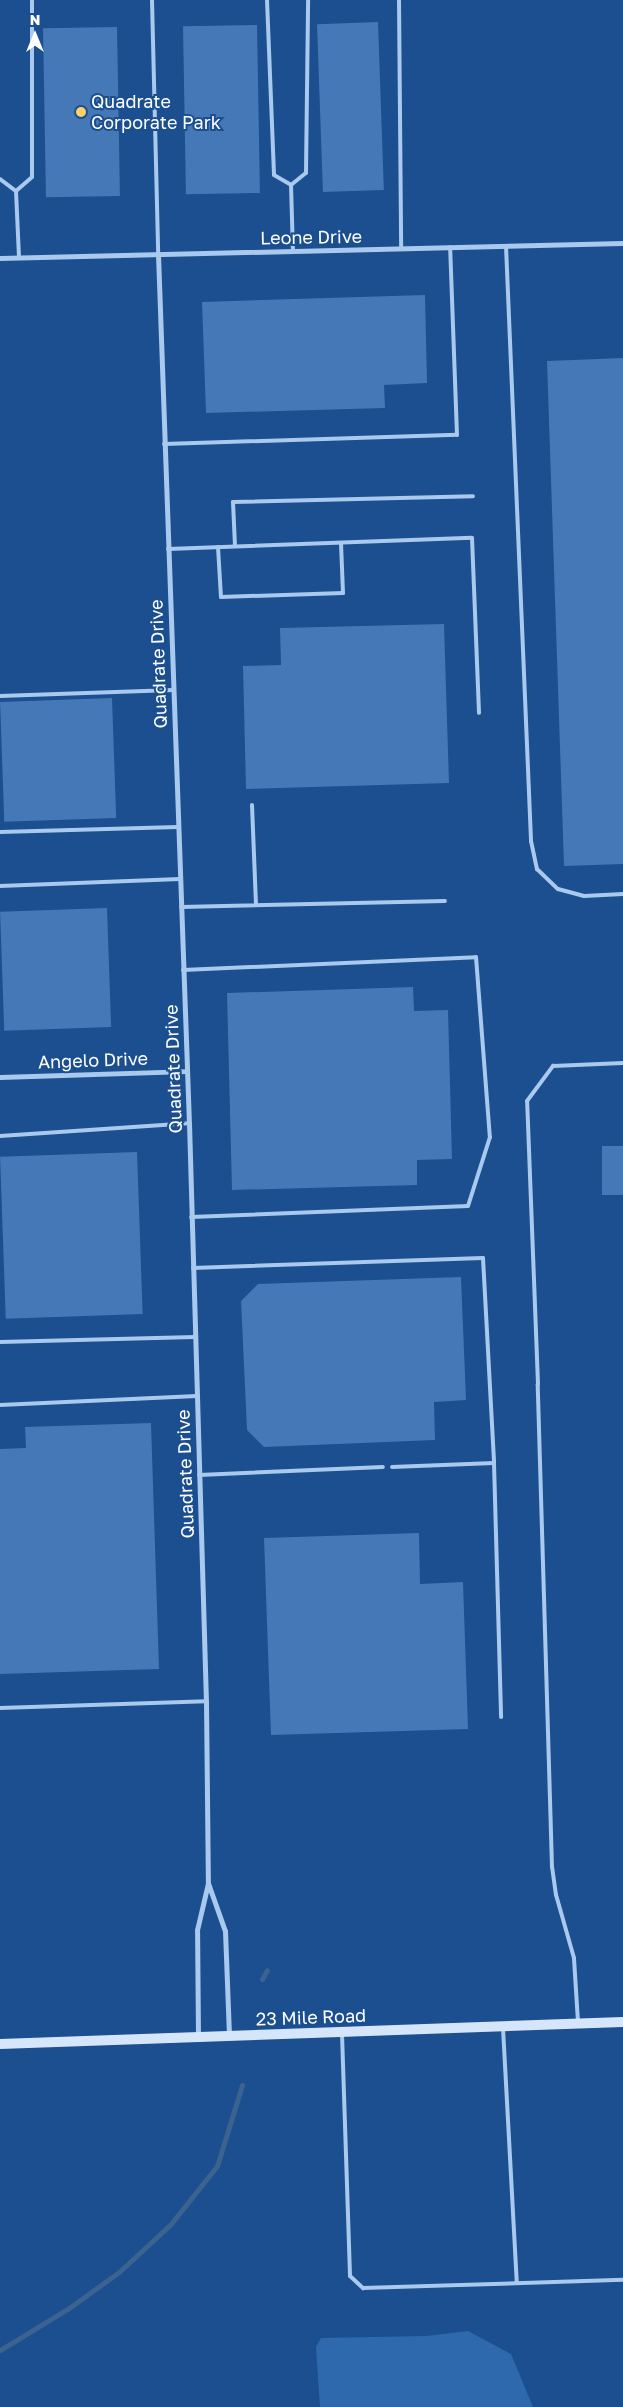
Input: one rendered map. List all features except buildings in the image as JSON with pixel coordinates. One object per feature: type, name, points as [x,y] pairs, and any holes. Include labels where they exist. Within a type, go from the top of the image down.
[{"type":"main road","name":"23 Mile Road","points":[[0,2044],[623,2022]]},
{"type":"street","name":"Leone Drive","points":[[0,258],[623,243]]},
{"type":"street","name":"Quadrate Drive","points":[[158,254],[187,1071],[206,1701],[208,1883],[198,1930],[198,2036]]},
{"type":"street","name":"Angelo Drive","points":[[0,1077],[187,1071]]},
{"type":"street","name":"Quadrate Drive","points":[[208,1883],[225,1931],[229,2036]]},
{"type":"lane","points":[[16,191],[32,177],[32,0]]},
{"type":"lane","points":[[152,0],[158,254]]},
{"type":"lane","points":[[267,0],[274,175],[291,185]]},
{"type":"lane","points":[[291,185],[306,173],[308,0]]},
{"type":"lane","points":[[399,0],[402,248]]},
{"type":"lane","points":[[0,179],[16,191]]},
{"type":"lane","points":[[291,185],[293,251]]},
{"type":"lane","points":[[16,191],[19,258]]},
{"type":"lane","points":[[506,246],[531,841],[537,869],[558,889],[584,896],[623,894]]},
{"type":"lane","points":[[164,444],[457,435],[450,247]]},
{"type":"lane","points":[[235,546],[233,502],[473,496]]},
{"type":"lane","points":[[168,549],[472,538],[479,714]]},
{"type":"lane","points":[[218,547],[221,597],[344,593],[341,543]]},
{"type":"lane","points":[[0,696],[173,690]]},
{"type":"lane","points":[[252,805],[256,905]]},
{"type":"lane","points":[[0,832],[178,827]]},
{"type":"lane","points":[[0,886],[180,880]]},
{"type":"lane","points":[[181,907],[445,901]]},
{"type":"lane","points":[[183,970],[476,957],[490,1137],[468,1206],[191,1217]]},
{"type":"lane","points":[[579,2024],[574,1958],[556,1895],[552,1867],[538,1384],[527,1101],[553,1066],[623,1062]]},
{"type":"lane","points":[[0,1136],[188,1123]]},
{"type":"lane","points":[[193,1268],[483,1258],[494,1463],[501,1716]]},
{"type":"lane","points":[[0,1342],[195,1338]]},
{"type":"lane","points":[[0,1405],[197,1396]]},
{"type":"lane","points":[[392,1467],[494,1463]]},
{"type":"lane","points":[[199,1475],[383,1467]]},
{"type":"lane","points":[[0,1708],[206,1701]]},
{"type":"lane","points":[[503,2026],[517,2283]]},
{"type":"lane","points":[[342,2032],[350,2276],[363,2288],[623,2280]]},
{"type":"shaded area","points":[[468,2331],[511,2354],[533,2407],[320,2407],[316,2347],[321,2338],[426,2336]]},
{"type":"waterway","points":[[262,1979],[267,1970]]},
{"type":"waterway","points":[[0,2350],[69,2308],[119,2272],[170,2225],[217,2166],[242,2085]]},
{"type":"place","name":"Quadrate Corporate Park","points":[[81,112]]}]
